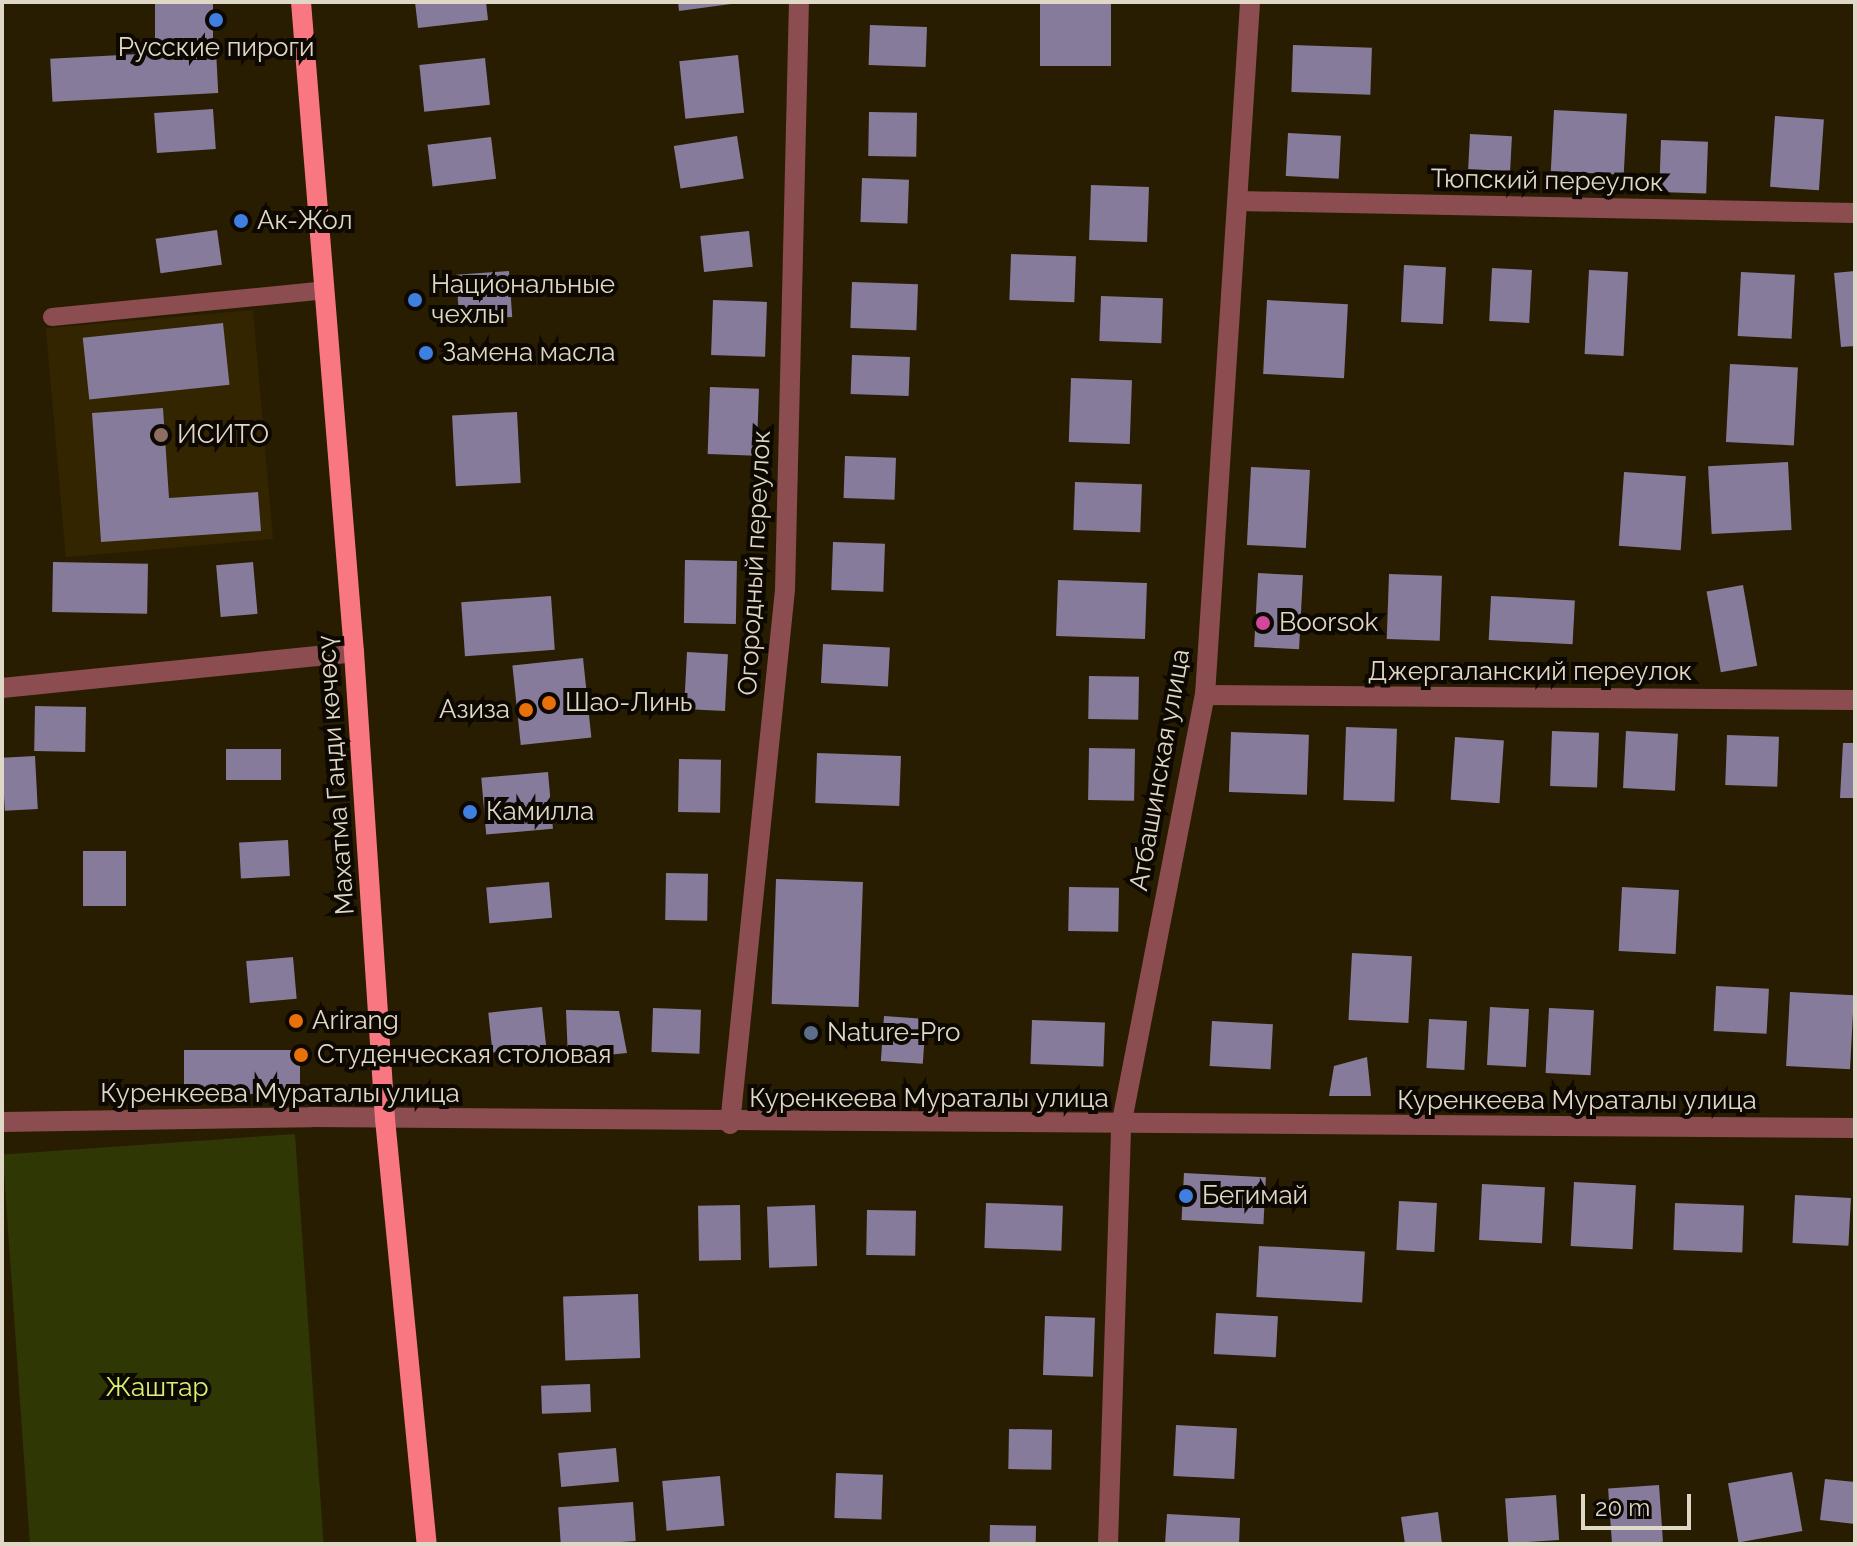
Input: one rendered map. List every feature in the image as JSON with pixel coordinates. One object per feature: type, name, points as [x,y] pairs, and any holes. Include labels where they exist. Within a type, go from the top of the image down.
[{"type":"main road","name":"Махатма Ганди көчөсү","points":[[301,2],[354,652],[385,1119],[427,1544]]},
{"type":"street","name":"Огородный переулок","points":[[730,1124],[785,590],[799,2]]},
{"type":"street","name":"Атбашинская улица","points":[[1108,1544],[1121,1126],[1205,695],[1250,2]]},
{"type":"street","name":"Тюпский переулок","points":[[1238,201],[1855,213]]},
{"type":"street","points":[[2,688],[354,652]]},
{"type":"street","name":"Джергаланский переулок","points":[[1205,695],[1855,700]]},
{"type":"street","name":"Куренкеева Мураталы улица","points":[[2,1122],[385,1119],[730,1124],[1855,1128]]},
{"type":"lane","points":[[52,317],[325,290]]},
{"type":"shaded area","name":"ИСИТО","points":[[253,310],[273,539],[66,557],[46,328]]},
{"type":"green space","name":"Жаштар","points":[[295,1134],[324,1544],[30,1544],[3,1154]]},
{"type":"building","points":[[155,2],[213,2],[213,45],[155,45]]},
{"type":"building","points":[[415,2],[486,2],[488,20],[418,28]]},
{"type":"building","points":[[678,2],[731,2],[731,4],[679,11]]},
{"type":"building","points":[[1040,2],[1111,2],[1111,66],[1040,66]]},
{"type":"building","points":[[870,25],[927,27],[926,67],[869,65]]},
{"type":"building","points":[[1293,45],[1372,48],[1370,95],[1291,92]]},
{"type":"building","points":[[216,50],[218,93],[52,102],[50,59]]},
{"type":"building","points":[[738,55],[744,113],[685,119],[679,61]]},
{"type":"building","points":[[485,58],[490,105],[424,112],[419,65]]},
{"type":"building","points":[[213,109],[216,149],[157,153],[154,113]]},
{"type":"building","points":[[1554,110],[1627,114],[1624,175],[1551,171]]},
{"type":"building","points":[[869,112],[917,113],[916,157],[868,156]]},
{"type":"building","points":[[1775,116],[1824,119],[1819,190],[1770,187]]},
{"type":"building","points":[[1288,133],[1341,136],[1339,179],[1286,176]]},
{"type":"building","points":[[1470,134],[1512,136],[1510,171],[1468,169]]},
{"type":"building","points":[[737,136],[744,178],[681,188],[674,146]]},
{"type":"building","points":[[491,137],[496,179],[433,186],[427,145]]},
{"type":"building","points":[[1661,140],[1708,142],[1706,194],[1659,192]]},
{"type":"building","points":[[862,178],[909,180],[907,224],[860,222]]},
{"type":"building","points":[[1091,185],[1149,187],[1147,242],[1089,240]]},
{"type":"building","points":[[217,230],[222,265],[160,273],[156,239]]},
{"type":"building","points":[[749,231],[753,267],[704,272],[700,236]]},
{"type":"building","points":[[1011,254],[1076,256],[1074,302],[1009,300]]},
{"type":"building","points":[[1404,265],[1446,267],[1443,324],[1401,322]]},
{"type":"building","points":[[1492,268],[1532,270],[1529,323],[1489,321]]},
{"type":"building","points":[[1589,270],[1628,272],[1624,356],[1585,354]]},
{"type":"building","points":[[509,271],[512,317],[459,321],[456,275]]},
{"type":"building","points":[[1855,271],[1855,346],[1841,347],[1834,273]]},
{"type":"building","points":[[1741,272],[1795,275],[1792,339],[1738,336]]},
{"type":"building","points":[[852,282],[918,284],[916,330],[850,328]]},
{"type":"building","points":[[1101,296],[1163,298],[1161,343],[1099,341]]},
{"type":"building","points":[[713,300],[767,302],[765,357],[711,355]]},
{"type":"building","points":[[1267,300],[1348,304],[1344,378],[1263,374]]},
{"type":"building","points":[[223,323],[229,385],[89,399],[83,338]]},
{"type":"building","points":[[852,355],[910,357],[909,396],[851,394]]},
{"type":"building","points":[[1730,364],[1798,368],[1794,445],[1726,442]]},
{"type":"building","points":[[1071,378],[1132,380],[1130,444],[1069,442]]},
{"type":"building","points":[[710,387],[759,389],[757,456],[708,454]]},
{"type":"building","points":[[163,408],[169,498],[258,492],[261,531],[101,542],[92,413]]},
{"type":"building","points":[[517,412],[521,483],[456,486],[452,415]]},
{"type":"building","points":[[845,456],[896,458],[895,500],[844,498]]},
{"type":"building","points":[[1788,462],[1792,530],[1712,534],[1708,466]]},
{"type":"building","points":[[1251,467],[1310,470],[1306,548],[1247,545]]},
{"type":"building","points":[[1624,472],[1686,476],[1681,550],[1619,546]]},
{"type":"building","points":[[1075,482],[1142,484],[1140,532],[1073,530]]},
{"type":"building","points":[[833,542],[885,544],[883,592],[831,590]]},
{"type":"building","points":[[685,560],[737,561],[736,624],[684,623]]},
{"type":"building","points":[[53,562],[148,564],[147,614],[52,612]]},
{"type":"building","points":[[253,562],[258,614],[221,617],[216,565]]},
{"type":"building","points":[[1258,573],[1303,575],[1299,649],[1254,647]]},
{"type":"building","points":[[1389,574],[1442,576],[1440,641],[1387,639]]},
{"type":"building","points":[[1058,580],[1147,583],[1145,639],[1056,636]]},
{"type":"building","points":[[1743,585],[1757,666],[1721,672],[1707,591]]},
{"type":"building","points":[[551,596],[555,650],[465,656],[461,602]]},
{"type":"building","points":[[1491,596],[1575,600],[1573,644],[1489,640]]},
{"type":"building","points":[[823,644],[890,648],[888,686],[821,683]]},
{"type":"building","points":[[687,652],[728,654],[725,711],[684,709]]},
{"type":"building","points":[[583,658],[591,738],[521,745],[512,665]]},
{"type":"building","points":[[1089,676],[1139,677],[1138,720],[1088,719]]},
{"type":"building","points":[[35,706],[86,707],[85,752],[34,751]]},
{"type":"building","points":[[1346,727],[1397,729],[1394,802],[1343,800]]},
{"type":"building","points":[[1552,731],[1599,733],[1597,788],[1550,786]]},
{"type":"building","points":[[1626,731],[1678,734],[1675,791],[1623,788]]},
{"type":"building","points":[[1231,732],[1309,735],[1307,795],[1229,792]]},
{"type":"building","points":[[1727,735],[1779,737],[1777,787],[1725,785]]},
{"type":"building","points":[[1455,737],[1504,740],[1499,803],[1451,800]]},
{"type":"building","points":[[1843,743],[1855,743],[1855,798],[1840,798]]},
{"type":"building","points":[[1089,748],[1135,749],[1134,801],[1088,800]]},
{"type":"building","points":[[226,749],[281,749],[281,780],[226,780]]},
{"type":"building","points":[[817,753],[901,756],[899,806],[815,803]]},
{"type":"building","points":[[35,756],[38,809],[5,811],[2,758]]},
{"type":"building","points":[[679,759],[721,760],[720,813],[678,812]]},
{"type":"building","points":[[548,772],[553,829],[486,835],[481,778]]},
{"type":"building","points":[[288,840],[290,876],[241,879],[239,843]]},
{"type":"building","points":[[83,851],[126,851],[126,906],[83,906]]},
{"type":"building","points":[[666,873],[708,874],[707,921],[665,920]]},
{"type":"building","points":[[776,879],[863,882],[859,1007],[772,1004]]},
{"type":"building","points":[[549,882],[552,918],[489,923],[486,887]]},
{"type":"building","points":[[1069,887],[1119,888],[1118,932],[1068,931]]},
{"type":"building","points":[[1622,887],[1679,890],[1676,954],[1619,951]]},
{"type":"building","points":[[1352,953],[1412,956],[1408,1023],[1348,1020]]},
{"type":"building","points":[[293,957],[297,999],[250,1003],[246,961]]},
{"type":"building","points":[[1716,986],[1769,989],[1767,1034],[1714,1031]]},
{"type":"building","points":[[1790,992],[1854,995],[1850,1069],[1786,1066]]},
{"type":"building","points":[[542,1007],[546,1047],[492,1052],[488,1013]]},
{"type":"building","points":[[1490,1007],[1529,1009],[1526,1067],[1487,1065]]},
{"type":"building","points":[[653,1008],[701,1010],[699,1054],[651,1052]]},
{"type":"building","points":[[1549,1008],[1594,1010],[1591,1075],[1546,1073]]},
{"type":"building","points":[[566,1010],[619,1011],[627,1053],[568,1059]]},
{"type":"building","points":[[884,1016],[926,1019],[923,1064],[881,1061]]},
{"type":"building","points":[[1429,1019],[1467,1021],[1464,1070],[1426,1068]]},
{"type":"building","points":[[1032,1020],[1105,1023],[1103,1067],[1030,1064]]},
{"type":"building","points":[[1212,1021],[1273,1024],[1271,1069],[1210,1066]]},
{"type":"building","points":[[184,1050],[300,1050],[300,1094],[184,1094]]},
{"type":"building","points":[[1367,1057],[1371,1096],[1329,1096],[1334,1066]]},
{"type":"building","points":[[1184,1173],[1266,1177],[1263,1224],[1182,1220]]},
{"type":"building","points":[[1574,1182],[1636,1185],[1633,1249],[1571,1246]]},
{"type":"building","points":[[1482,1184],[1545,1187],[1542,1243],[1479,1240]]},
{"type":"building","points":[[1795,1195],[1851,1198],[1848,1246],[1792,1243]]},
{"type":"building","points":[[1399,1201],[1437,1203],[1434,1252],[1396,1250]]},
{"type":"building","points":[[986,1203],[1063,1206],[1061,1251],[984,1248]]},
{"type":"building","points":[[1675,1203],[1744,1205],[1742,1252],[1673,1250]]},
{"type":"building","points":[[740,1205],[741,1260],[699,1261],[698,1206]]},
{"type":"building","points":[[815,1205],[817,1266],[769,1268],[767,1207]]},
{"type":"building","points":[[867,1210],[916,1211],[915,1256],[866,1255]]},
{"type":"building","points":[[1259,1246],[1365,1252],[1362,1302],[1256,1297]]},
{"type":"building","points":[[638,1294],[640,1358],[565,1361],[563,1297]]},
{"type":"building","points":[[1216,1313],[1278,1316],[1276,1357],[1214,1354]]},
{"type":"building","points":[[1045,1316],[1095,1318],[1093,1377],[1043,1375]]},
{"type":"building","points":[[590,1384],[591,1412],[542,1414],[541,1386]]},
{"type":"building","points":[[1176,1425],[1237,1428],[1234,1479],[1173,1476]]},
{"type":"building","points":[[1009,1429],[1052,1430],[1051,1470],[1008,1469]]},
{"type":"building","points":[[616,1448],[619,1482],[561,1487],[558,1453]]},
{"type":"building","points":[[1792,1472],[1802,1531],[1738,1542],[1728,1483]]},
{"type":"building","points":[[836,1473],[883,1475],[881,1520],[834,1518]]},
{"type":"building","points":[[720,1476],[724,1526],[667,1531],[662,1481]]},
{"type":"building","points":[[1825,1479],[1855,1482],[1855,1524],[1820,1520]]},
{"type":"building","points":[[1659,1485],[1663,1542],[1612,1544],[1608,1489]]},
{"type":"building","points":[[1556,1495],[1559,1540],[1508,1543],[1505,1499]]},
{"type":"building","points":[[633,1502],[636,1541],[561,1544],[558,1507]]},
{"type":"building","points":[[1438,1512],[1442,1544],[1405,1544],[1401,1517]]},
{"type":"building","points":[[1167,1514],[1240,1518],[1239,1544],[1165,1544]]},
{"type":"building","points":[[990,1525],[1036,1526],[1036,1544],[990,1544]]},
{"type":"place","name":"Русские пироги","points":[[216,20]]},
{"type":"place","name":"Ак-Жол","points":[[241,221]]},
{"type":"place","name":"Национальные чехлы","points":[[415,300]]},
{"type":"place","name":"Замена масла","points":[[426,353]]},
{"type":"place","name":"ИСИТО","points":[[161,435]]},
{"type":"place","name":"Boorsok","points":[[1263,623]]},
{"type":"place","name":"Шао-Линь","points":[[549,703]]},
{"type":"place","name":"Азиза","points":[[526,710]]},
{"type":"place","name":"Камилла","points":[[470,812]]},
{"type":"place","name":"Arirang","points":[[296,1021]]},
{"type":"place","name":"Nature-Pro","points":[[811,1033]]},
{"type":"place","name":"Студенческая столовая","points":[[301,1055]]},
{"type":"place","name":"Бегимай","points":[[1186,1196]]}]
